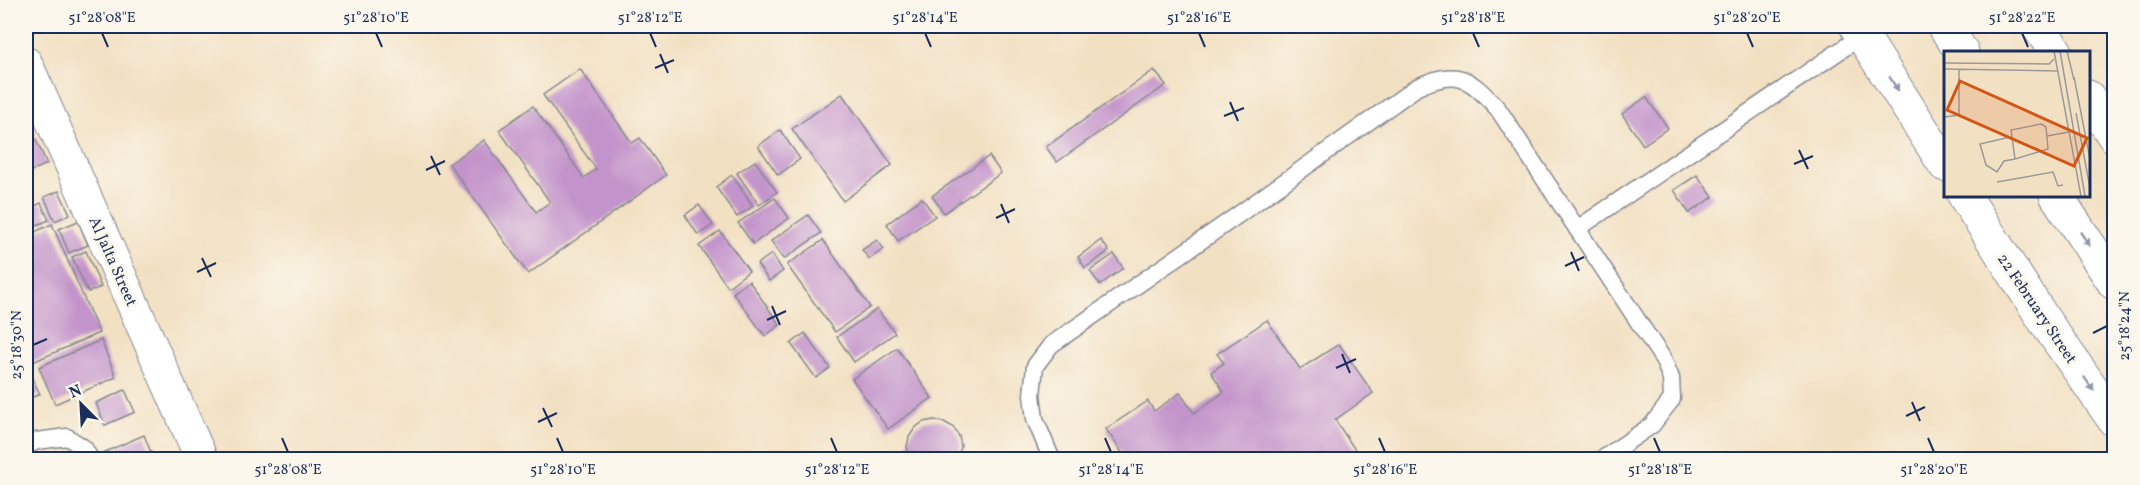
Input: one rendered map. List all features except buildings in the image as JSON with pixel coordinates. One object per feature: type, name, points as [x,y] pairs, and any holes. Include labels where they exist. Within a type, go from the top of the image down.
[{"type":"main road","points":[[1944,26],[1961,51]]},
{"type":"main road","points":[[2038,26],[2055,51]]},
{"type":"main road","points":[[1859,30],[1944,163]]},
{"type":"main road","points":[[2089,99],[2115,136]]},
{"type":"main road","name":"22 February Street","points":[[1966,196],[2044,320],[2115,420]]},
{"type":"main road","points":[[2057,196],[2115,282]]},
{"type":"street","name":"Al Jalta Street","points":[[26,63],[202,459]]},
{"type":"lane","points":[[1577,229],[1859,30]]},
{"type":"lane","points":[[1052,459],[1035,419],[1032,395],[1035,366],[1052,345],[1417,87],[1434,79],[1452,76],[1475,84],[1498,108],[1663,359],[1671,378],[1672,399],[1652,425],[1601,459]]},
{"type":"lane","points":[[29,439],[68,437],[84,448],[91,459]]}]
